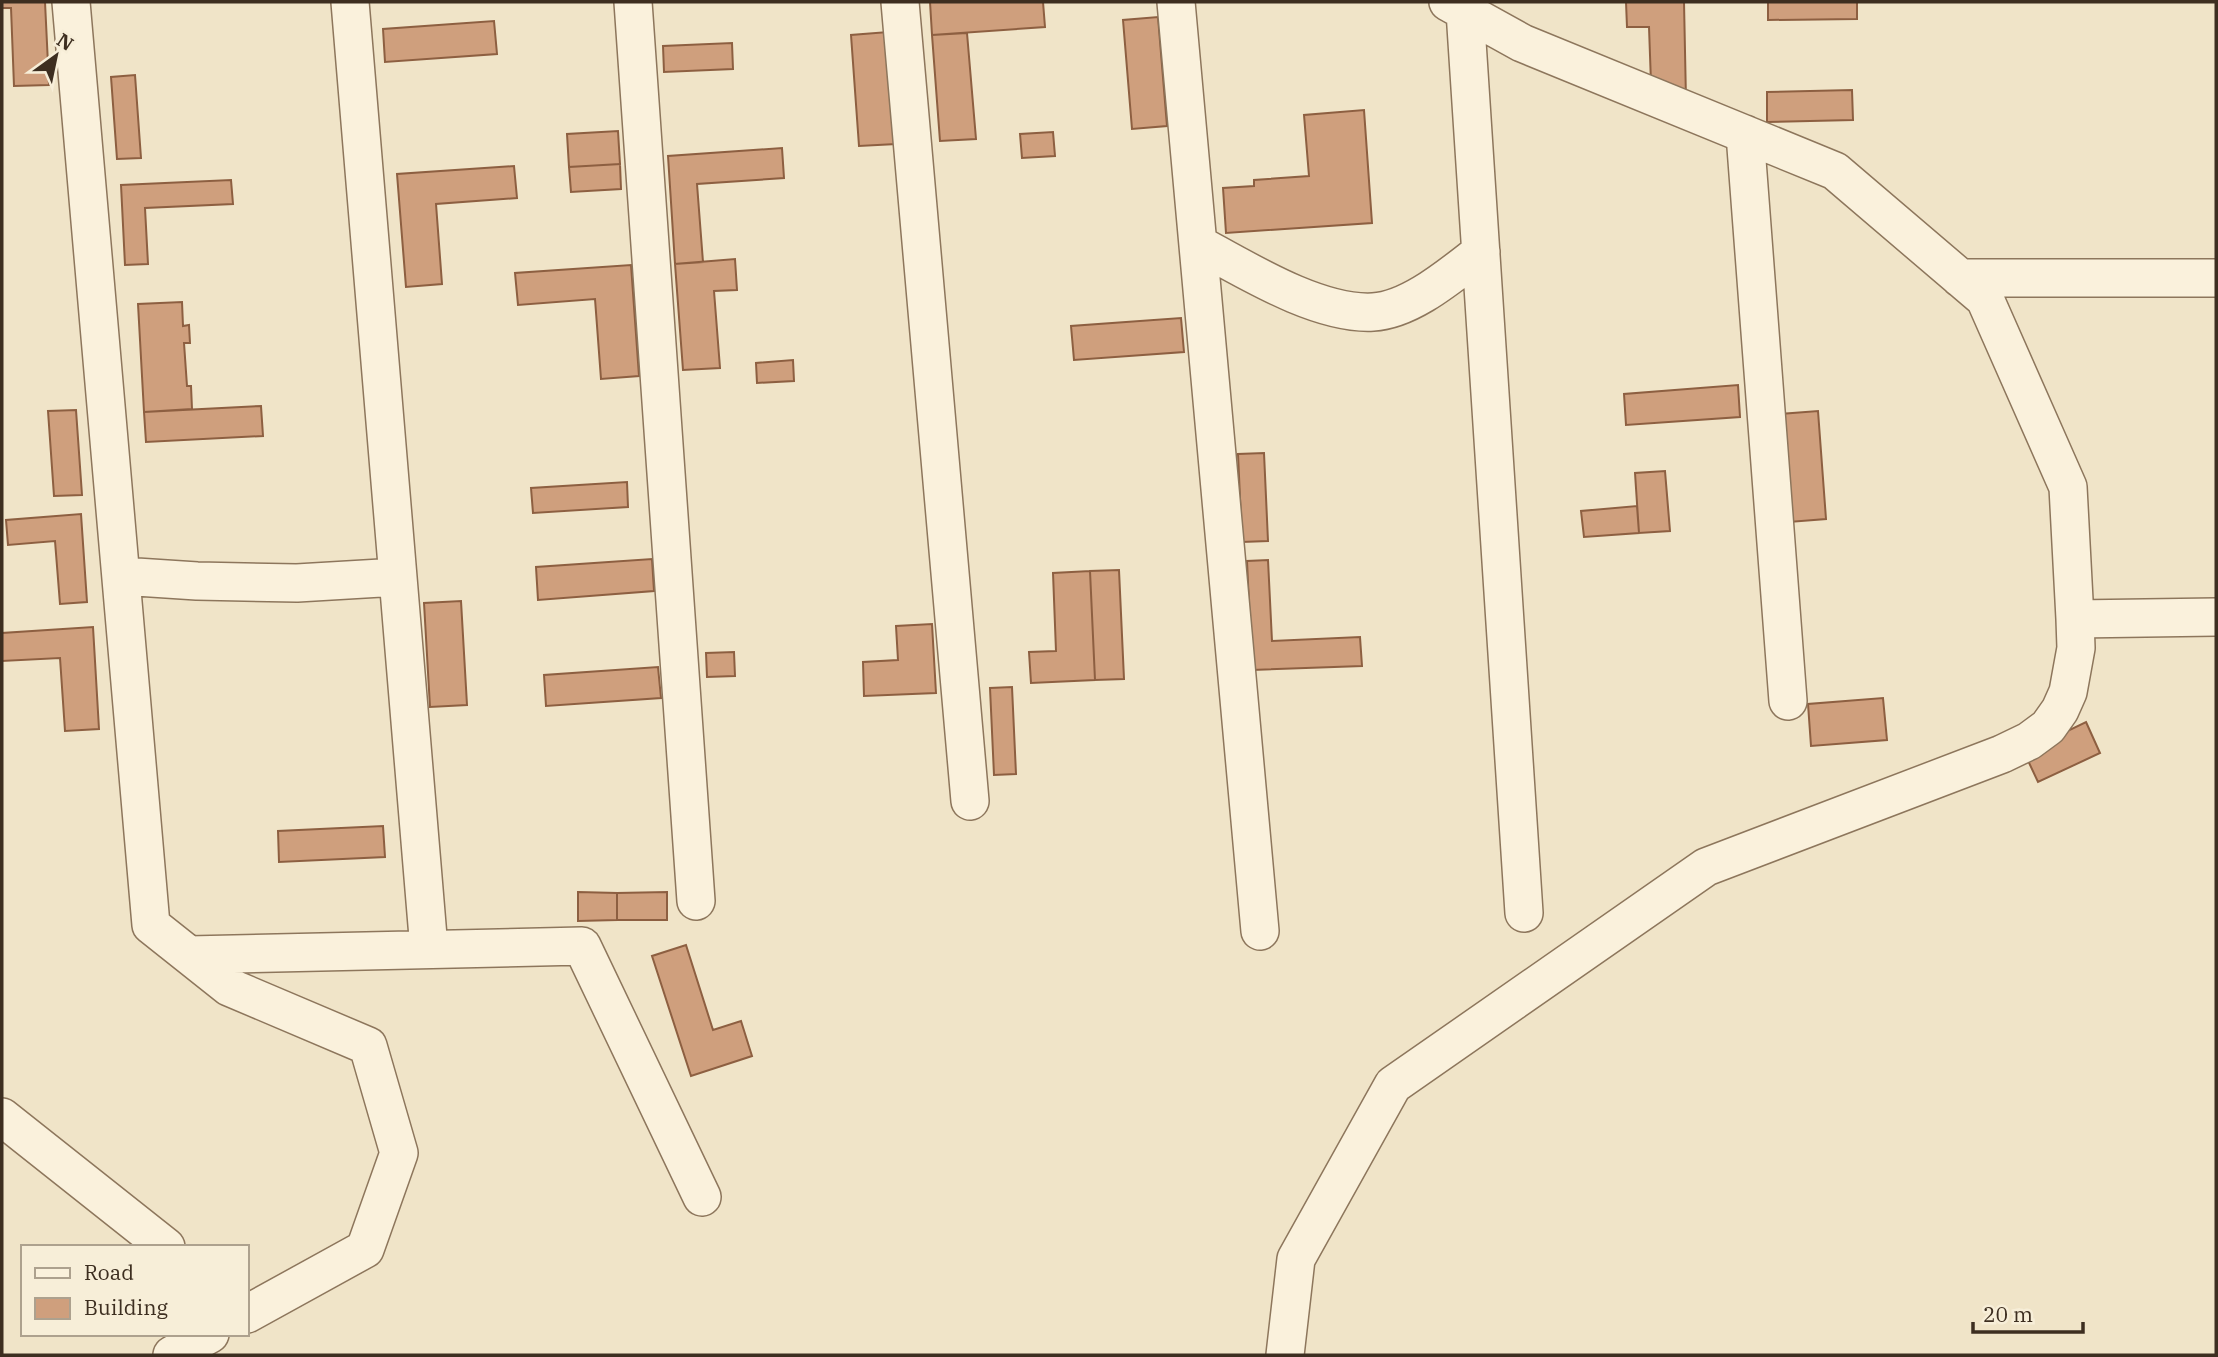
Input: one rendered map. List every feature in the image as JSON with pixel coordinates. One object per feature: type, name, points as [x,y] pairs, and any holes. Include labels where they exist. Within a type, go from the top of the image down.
[{"type":"lane","points":[[71,2],[151,925],[229,987],[368,1046],[399,1153],[365,1249],[248,1312]]},
{"type":"lane","points":[[350,2],[429,949]]},
{"type":"lane","points":[[633,2],[696,901]]},
{"type":"lane","points":[[900,2],[970,801]]},
{"type":"lane","points":[[1176,2],[1260,931]]},
{"type":"lane","points":[[1285,1355],[1297,1259],[1393,1085],[1706,867],[2002,754],[2029,741],[2048,727],[2060,710],[2068,692],[2076,648],[2068,487],[1985,299],[1835,171],[1522,43],[1456,6]]},
{"type":"lane","points":[[1456,6],[1481,252],[1524,913]]},
{"type":"lane","points":[[1745,134],[1788,701]]},
{"type":"lane","points":[[1198,244],[1286,291],[1351,310],[1374,312],[1427,292],[1481,252]]},
{"type":"lane","points":[[1960,278],[2216,278]]},
{"type":"lane","points":[[121,576],[297,583],[398,577]]},
{"type":"lane","points":[[2075,619],[2216,617]]},
{"type":"lane","points":[[189,955],[582,946],[702,1197]]},
{"type":"lane","points":[[2,1117],[163,1245]]},
{"type":"lane","points":[[172,1355],[206,1336]]},
{"type":"building","points":[[2,2],[45,2],[49,85],[14,86],[11,8],[2,8]]},
{"type":"building","points":[[930,2],[1043,2],[1045,27],[932,35]]},
{"type":"building","points":[[1626,2],[1684,2],[1686,100],[1651,83],[1649,27],[1627,27]]},
{"type":"building","points":[[1768,2],[1857,2],[1857,19],[1768,20]]},
{"type":"building","points":[[1158,17],[1167,126],[1132,129],[1123,20]]},
{"type":"building","points":[[494,21],[497,54],[385,62],[383,29]]},
{"type":"building","points":[[888,32],[896,144],[859,146],[851,35]]},
{"type":"building","points":[[967,33],[976,139],[940,141],[932,35]]},
{"type":"building","points":[[732,43],[733,69],[664,72],[663,46]]},
{"type":"building","points":[[135,75],[141,158],[117,159],[111,77]]},
{"type":"building","points":[[1852,90],[1853,120],[1767,122],[1767,92]]},
{"type":"building","points":[[1364,110],[1372,223],[1226,233],[1223,188],[1254,186],[1254,180],[1309,176],[1304,115]]},
{"type":"building","points":[[618,131],[620,164],[569,167],[567,134]]},
{"type":"building","points":[[1053,132],[1055,156],[1022,158],[1020,134]]},
{"type":"building","points":[[782,148],[784,178],[697,184],[703,262],[675,264],[668,156]]},
{"type":"building","points":[[620,164],[621,189],[571,192],[569,167]]},
{"type":"building","points":[[514,166],[517,198],[436,204],[442,284],[406,287],[397,174]]},
{"type":"building","points":[[231,180],[233,204],[145,208],[148,264],[125,265],[121,185]]},
{"type":"building","points":[[735,259],[737,290],[714,291],[720,368],[683,370],[675,264]]},
{"type":"building","points":[[631,265],[639,376],[601,379],[595,299],[518,305],[515,273]]},
{"type":"building","points":[[182,302],[183,326],[189,325],[190,343],[184,343],[187,386],[191,386],[192,409],[144,412],[138,304]]},
{"type":"building","points":[[1181,318],[1184,352],[1074,360],[1071,326]]},
{"type":"building","points":[[793,360],[794,381],[757,383],[756,363]]},
{"type":"building","points":[[1738,385],[1740,417],[1626,425],[1624,394]]},
{"type":"building","points":[[261,406],[263,436],[146,442],[144,412]]},
{"type":"building","points":[[76,410],[82,495],[54,496],[48,411]]},
{"type":"building","points":[[1818,411],[1826,519],[1789,522],[1780,414]]},
{"type":"building","points":[[1264,453],[1268,541],[1242,542],[1238,454]]},
{"type":"building","points":[[1665,471],[1670,531],[1639,533],[1635,473]]},
{"type":"building","points":[[627,482],[628,507],[533,513],[531,488]]},
{"type":"building","points":[[1637,506],[1639,533],[1584,537],[1581,511]]},
{"type":"building","points":[[81,514],[87,602],[60,604],[55,541],[8,545],[6,520]]},
{"type":"building","points":[[652,559],[654,591],[538,600],[536,567]]},
{"type":"building","points":[[1268,560],[1272,641],[1360,637],[1362,666],[1252,670],[1247,561]]},
{"type":"building","points":[[1119,570],[1124,679],[1095,680],[1090,571]]},
{"type":"building","points":[[1090,571],[1095,680],[1031,683],[1029,652],[1056,651],[1053,573]]},
{"type":"building","points":[[461,601],[467,705],[430,707],[424,603]]},
{"type":"building","points":[[932,624],[936,693],[864,696],[863,662],[898,660],[896,626]]},
{"type":"building","points":[[93,627],[99,729],[65,731],[60,658],[2,661],[2,633]]},
{"type":"building","points":[[734,652],[735,676],[707,677],[706,653]]},
{"type":"building","points":[[658,667],[661,698],[546,706],[544,675]]},
{"type":"building","points":[[1012,687],[1016,774],[994,775],[990,688]]},
{"type":"building","points":[[1883,698],[1887,740],[1811,746],[1808,704]]},
{"type":"building","points":[[2086,722],[2100,753],[2038,782],[2024,752]]},
{"type":"building","points":[[383,826],[385,857],[279,862],[278,831]]},
{"type":"building","points":[[578,892],[617,893],[617,920],[578,921]]},
{"type":"building","points":[[667,892],[667,920],[617,920],[617,893]]},
{"type":"building","points":[[686,945],[713,1030],[741,1021],[752,1056],[691,1076],[652,956]]}]
